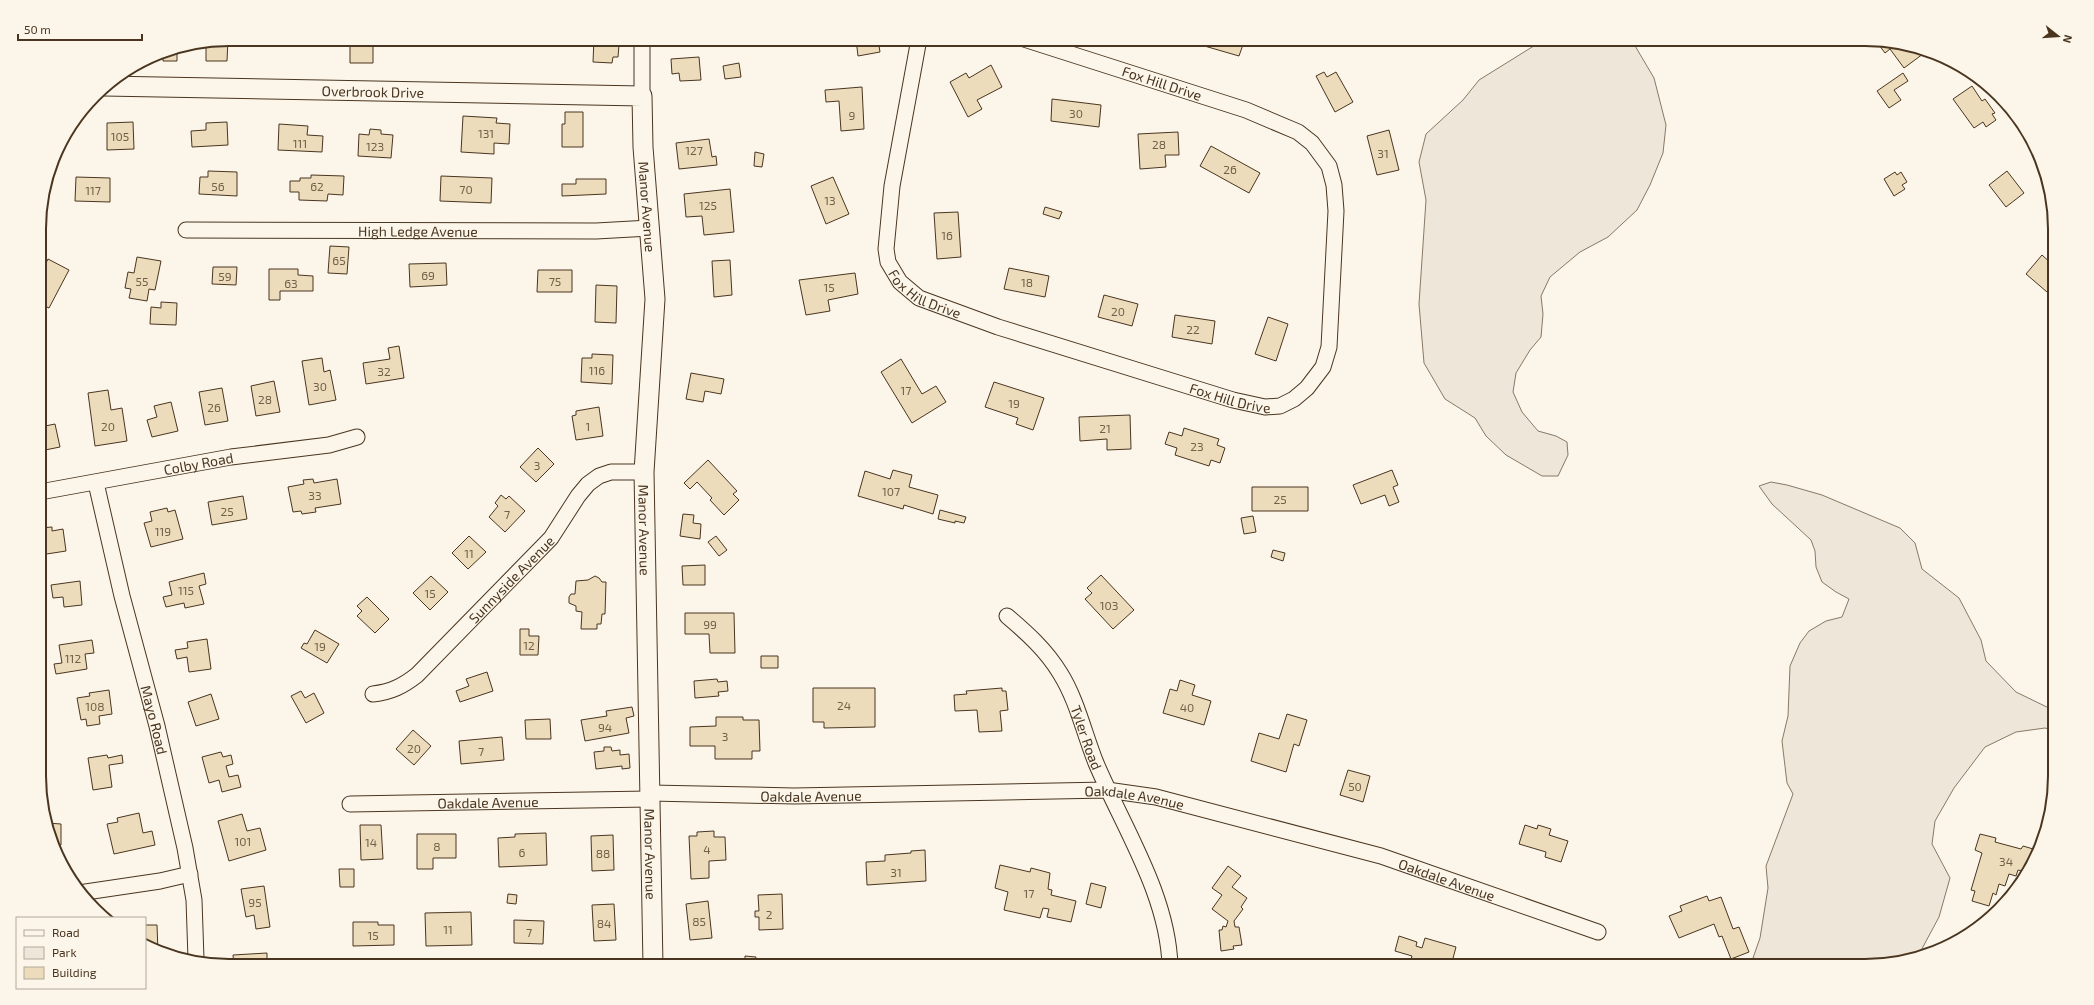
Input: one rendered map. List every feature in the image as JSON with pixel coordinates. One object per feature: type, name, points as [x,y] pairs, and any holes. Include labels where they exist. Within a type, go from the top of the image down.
[{"type":"street","points":[[642,46],[642,96]]},
{"type":"street","name":"Fox Hill Drive","points":[[918,46],[892,186],[886,249],[888,262],[900,282],[919,298],[998,327],[1233,400],[1265,407],[1280,406],[1307,388],[1323,368],[1329,346],[1336,211],[1334,185],[1329,166],[1312,143],[1298,132],[1246,110],[1046,46]]},
{"type":"street","name":"Overbrook Drive","points":[[114,86],[642,96]]},
{"type":"street","name":"Manor Avenue","points":[[642,96],[643,147],[655,299],[644,472],[653,959]]},
{"type":"street","name":"High Ledge Avenue","points":[[186,230],[596,231],[650,228]]},
{"type":"street","name":"Colby Road","points":[[46,491],[231,458],[329,445],[357,437]]},
{"type":"street","name":"Sunnyside Avenue","points":[[373,694],[390,692],[404,685],[417,675],[551,538],[578,496],[588,484],[599,476],[611,472],[644,472]]},
{"type":"street","name":"Mayo Road","points":[[96,483],[122,596],[168,772],[190,874],[194,900],[196,955]]},
{"type":"street","name":"Tyler Road","points":[[1007,616],[1044,650],[1061,674],[1078,712],[1089,746],[1107,790],[1158,900],[1169,959]]},
{"type":"street","name":"Oakdale Avenue","points":[[350,804],[650,796],[794,796],[1107,790],[1156,797],[1382,856],[1598,932]]},
{"type":"street","points":[[87,892],[160,881],[190,874]]},
{"type":"green space","points":[[1534,46],[1635,46],[1654,78],[1666,125],[1663,153],[1650,185],[1637,210],[1608,237],[1580,252],[1550,277],[1541,296],[1543,314],[1541,337],[1530,350],[1516,373],[1513,392],[1522,412],[1538,431],[1556,436],[1567,442],[1568,455],[1558,476],[1542,476],[1506,455],[1486,436],[1475,418],[1445,399],[1424,363],[1419,304],[1426,200],[1419,162],[1426,134],[1463,100],[1479,80]]},
{"type":"green space","points":[[1771,482],[1822,495],[1900,528],[1915,543],[1922,569],[1959,598],[1981,640],[1986,661],[2016,692],[2048,708],[2048,729],[2016,732],[1985,747],[1954,788],[1935,821],[1932,844],[1950,878],[1939,917],[1921,950],[1913,953],[1877,959],[1753,958],[1760,938],[1768,888],[1766,866],[1793,794],[1787,783],[1782,741],[1788,716],[1790,666],[1800,643],[1809,631],[1826,621],[1842,617],[1849,599],[1822,582],[1816,567],[1815,551],[1811,540],[1772,504],[1759,486]]},
{"type":"building","points":[[228,46],[227,61],[206,61],[206,48]]},
{"type":"building","points":[[350,46],[373,46],[373,63],[350,63]]},
{"type":"building","points":[[594,46],[619,46],[618,57],[613,57],[612,63],[593,62]]},
{"type":"building","points":[[857,46],[879,46],[880,52],[858,56]]},
{"type":"building","points":[[1204,46],[1243,46],[1239,56]]},
{"type":"building","points":[[1880,47],[1913,52],[1921,55],[1904,68],[1890,49],[1885,53]]},
{"type":"building","points":[[177,53],[177,61],[163,61],[163,59]]},
{"type":"building","points":[[699,57],[701,80],[680,81],[679,73],[672,74],[671,59]]},
{"type":"building","points":[[739,63],[741,77],[725,79],[723,66]]},
{"type":"building","points":[[991,65],[1002,87],[977,100],[982,109],[968,117],[950,82],[966,73],[969,78]]},
{"type":"building","points":[[1324,72],[1327,77],[1336,72],[1353,102],[1335,112],[1316,76]]},
{"type":"building","points":[[1903,73],[1908,81],[1894,90],[1901,100],[1889,108],[1877,91]]},
{"type":"building","points":[[1972,86],[1982,101],[1985,99],[1995,113],[1992,114],[1996,120],[1986,127],[1983,122],[1974,128],[1953,99]]},
{"type":"building","points":[[862,87],[864,129],[841,131],[839,101],[826,102],[825,90]]},
{"type":"building","points":[[1052,99],[1101,105],[1099,127],[1051,121]]},
{"type":"building","points":[[565,112],[583,112],[583,147],[562,147],[562,124],[565,124]]},
{"type":"building","points":[[463,116],[497,118],[496,123],[510,124],[509,144],[494,143],[494,154],[461,152]]},
{"type":"building","points":[[133,122],[134,149],[107,150],[107,123]]},
{"type":"building","points":[[227,122],[228,145],[192,147],[191,131],[206,130],[206,123]]},
{"type":"building","points":[[279,124],[308,126],[307,135],[323,136],[322,152],[278,150]]},
{"type":"building","points":[[370,129],[381,130],[381,134],[393,135],[391,158],[358,156],[359,134],[369,135]]},
{"type":"building","points":[[1389,130],[1399,170],[1377,175],[1367,136]]},
{"type":"building","points":[[1178,132],[1179,155],[1165,155],[1166,167],[1140,169],[1138,134]]},
{"type":"building","points":[[709,139],[712,157],[716,156],[717,165],[679,169],[676,143]]},
{"type":"building","points":[[1211,146],[1260,173],[1249,193],[1200,166]]},
{"type":"building","points":[[755,152],[764,154],[762,167],[754,166]]},
{"type":"building","points":[[208,171],[237,172],[237,196],[199,194],[200,177],[208,177]]},
{"type":"building","points":[[2007,171],[2024,193],[2006,207],[1989,185]]},
{"type":"building","points":[[1895,172],[1897,175],[1901,172],[1907,182],[1902,185],[1905,189],[1894,196],[1884,179]]},
{"type":"building","points":[[311,175],[344,176],[343,195],[328,194],[327,201],[299,200],[299,192],[290,192],[290,181],[300,181],[300,178],[311,178]]},
{"type":"building","points":[[441,176],[492,178],[491,203],[440,201]]},
{"type":"building","points":[[76,177],[110,178],[110,202],[75,201]]},
{"type":"building","points":[[833,177],[849,214],[826,224],[811,186]]},
{"type":"building","points":[[576,179],[606,179],[606,194],[562,196],[562,184],[576,184]]},
{"type":"building","points":[[730,189],[734,232],[704,235],[702,216],[686,217],[684,194]]},
{"type":"building","points":[[1045,207],[1062,212],[1059,219],[1043,214]]},
{"type":"building","points":[[958,212],[961,257],[937,259],[934,213]]},
{"type":"building","points":[[330,246],[349,247],[347,274],[328,273]]},
{"type":"building","points":[[2042,255],[2048,260],[2048,293],[2026,274]]},
{"type":"building","points":[[137,257],[161,261],[155,290],[149,289],[147,301],[129,298],[131,289],[125,288],[128,272],[134,273]]},
{"type":"building","points":[[48,259],[69,270],[49,308],[47,307],[46,309],[46,263]]},
{"type":"building","points":[[730,260],[732,295],[714,297],[712,261]]},
{"type":"building","points":[[446,263],[447,285],[410,287],[409,264]]},
{"type":"building","points":[[213,267],[237,267],[236,285],[212,284]]},
{"type":"building","points":[[1009,268],[1049,276],[1045,297],[1004,289]]},
{"type":"building","points":[[269,269],[298,269],[298,275],[313,276],[313,291],[280,291],[280,300],[269,300]]},
{"type":"building","points":[[538,270],[572,270],[572,292],[537,292]]},
{"type":"building","points":[[855,273],[858,294],[828,300],[830,311],[806,315],[799,280]]},
{"type":"building","points":[[596,285],[617,286],[616,323],[595,322]]},
{"type":"building","points":[[1104,295],[1138,304],[1132,326],[1098,317]]},
{"type":"building","points":[[161,302],[177,303],[176,325],[150,324],[151,307],[161,308]]},
{"type":"building","points":[[1175,315],[1215,321],[1212,344],[1172,337]]},
{"type":"building","points":[[1268,317],[1288,324],[1276,361],[1255,354]]},
{"type":"building","points":[[399,346],[404,378],[366,384],[363,363],[390,359],[388,348]]},
{"type":"building","points":[[592,354],[613,355],[612,384],[581,382],[582,358],[592,358]]},
{"type":"building","points":[[322,358],[324,372],[330,370],[336,400],[309,405],[302,361]]},
{"type":"building","points":[[901,359],[922,394],[936,386],[946,402],[912,423],[881,372]]},
{"type":"building","points":[[691,373],[724,379],[721,394],[705,391],[703,402],[686,399]]},
{"type":"building","points":[[274,381],[280,412],[256,416],[251,386]]},
{"type":"building","points":[[994,382],[1044,398],[1033,430],[1016,424],[1018,418],[985,407]]},
{"type":"building","points":[[222,388],[228,421],[205,425],[199,392]]},
{"type":"building","points":[[108,390],[111,410],[122,408],[127,441],[95,446],[88,393]]},
{"type":"building","points":[[171,402],[178,431],[152,437],[147,420],[157,417],[154,406]]},
{"type":"building","points":[[599,407],[603,436],[576,440],[572,416],[576,415],[576,411]]},
{"type":"building","points":[[1130,415],[1131,449],[1107,450],[1107,439],[1080,441],[1079,417]]},
{"type":"building","points":[[55,424],[60,447],[46,450],[46,426]]},
{"type":"building","points":[[1184,428],[1219,439],[1217,445],[1225,448],[1220,463],[1211,460],[1209,466],[1175,455],[1177,448],[1165,444],[1169,432],[1182,436]]},
{"type":"building","points":[[538,448],[554,464],[536,482],[520,467]]},
{"type":"building","points":[[708,460],[737,491],[733,494],[739,500],[724,515],[710,500],[712,498],[697,482],[690,489],[684,483]]},
{"type":"building","points":[[893,470],[912,475],[909,487],[938,495],[933,514],[904,505],[903,509],[858,496],[865,471],[890,479]]},
{"type":"building","points":[[1392,470],[1398,485],[1393,487],[1399,502],[1389,506],[1385,495],[1361,504],[1353,485]]},
{"type":"building","points":[[313,479],[314,483],[337,479],[341,504],[315,508],[316,512],[302,514],[301,511],[293,512],[288,487],[304,484],[303,480]]},
{"type":"building","points":[[1252,487],[1308,487],[1308,511],[1252,511]]},
{"type":"building","points":[[501,495],[506,499],[509,496],[525,511],[505,532],[489,517],[498,506],[495,503]]},
{"type":"building","points":[[243,496],[247,519],[212,525],[208,502]]},
{"type":"building","points":[[167,508],[168,512],[175,510],[183,539],[151,547],[144,523],[152,521],[150,512]]},
{"type":"building","points":[[940,510],[966,517],[964,523],[955,521],[955,523],[938,519]]},
{"type":"building","points":[[683,514],[694,515],[693,523],[701,524],[700,539],[680,536]]},
{"type":"building","points":[[1253,516],[1256,532],[1244,534],[1241,518]]},
{"type":"building","points":[[52,527],[52,531],[63,529],[66,551],[46,554],[46,528]]},
{"type":"building","points":[[469,536],[486,552],[468,569],[452,553]]},
{"type":"building","points":[[716,536],[727,550],[719,556],[708,542]]},
{"type":"building","points":[[1273,550],[1285,553],[1283,561],[1271,557]]},
{"type":"building","points":[[705,565],[705,585],[683,585],[682,566]]},
{"type":"building","points":[[204,573],[206,584],[199,586],[204,604],[185,608],[184,603],[166,607],[163,597],[172,595],[169,582]]},
{"type":"building","points":[[1101,575],[1134,610],[1113,629],[1085,599],[1092,593],[1087,588]]},
{"type":"building","points":[[431,576],[448,592],[430,610],[413,593]]},
{"type":"building","points":[[595,576],[602,582],[606,582],[605,614],[602,614],[601,624],[597,624],[597,629],[581,629],[582,612],[576,611],[576,606],[569,603],[569,597],[571,594],[575,594],[576,581],[588,580]]},
{"type":"building","points":[[80,581],[82,605],[64,607],[63,597],[53,598],[51,585]]},
{"type":"building","points":[[367,597],[389,619],[375,633],[357,616],[362,611],[357,606]]},
{"type":"building","points":[[685,613],[734,613],[735,653],[710,653],[709,634],[685,634]]},
{"type":"building","points":[[520,629],[529,629],[529,636],[539,636],[538,655],[520,655]]},
{"type":"building","points":[[315,630],[339,644],[327,663],[301,648],[304,643],[307,644]]},
{"type":"building","points":[[207,639],[211,669],[189,672],[187,657],[177,659],[175,650],[188,648],[187,642]]},
{"type":"building","points":[[92,640],[94,653],[85,654],[87,669],[56,674],[54,664],[62,663],[59,645]]},
{"type":"building","points":[[761,656],[778,656],[778,668],[761,668]]},
{"type":"building","points":[[487,672],[493,691],[460,702],[456,691],[469,686],[466,679]]},
{"type":"building","points":[[717,679],[718,682],[727,681],[728,691],[718,692],[719,696],[695,698],[694,681]]},
{"type":"building","points":[[1180,680],[1195,685],[1192,695],[1211,701],[1204,725],[1163,713],[1170,689],[1177,691]]},
{"type":"building","points":[[813,688],[875,688],[875,727],[824,728],[824,722],[813,722]]},
{"type":"building","points":[[1002,688],[1002,691],[1006,691],[1008,710],[1000,711],[1002,731],[979,732],[977,710],[955,711],[954,695],[967,694],[966,691]]},
{"type":"building","points":[[109,690],[112,714],[99,716],[100,724],[87,726],[86,719],[81,720],[77,698],[90,696],[89,693]]},
{"type":"building","points":[[301,691],[305,698],[314,693],[324,713],[306,723],[291,696]]},
{"type":"building","points":[[211,694],[219,719],[196,726],[188,702]]},
{"type":"building","points":[[632,707],[634,716],[626,718],[629,733],[585,741],[581,720],[607,716],[606,711]]},
{"type":"building","points":[[1287,714],[1307,720],[1299,746],[1294,744],[1286,772],[1251,761],[1259,733],[1279,739]]},
{"type":"building","points":[[716,717],[743,717],[743,720],[759,720],[760,751],[752,751],[752,759],[715,759],[715,746],[690,746],[690,727],[716,726]]},
{"type":"building","points":[[550,719],[551,739],[526,739],[525,720]]},
{"type":"building","points":[[413,730],[431,746],[414,765],[396,749]]},
{"type":"building","points":[[502,737],[504,760],[461,764],[459,741]]},
{"type":"building","points":[[604,747],[611,747],[612,751],[620,750],[620,755],[629,754],[630,768],[622,769],[622,766],[596,769],[594,752],[604,751]]},
{"type":"building","points":[[221,752],[223,757],[231,755],[233,764],[226,766],[229,777],[238,775],[241,787],[222,792],[219,780],[209,783],[202,757]]},
{"type":"building","points":[[107,755],[108,758],[122,755],[123,763],[109,765],[112,787],[93,790],[88,758]]},
{"type":"building","points":[[1348,770],[1370,776],[1363,802],[1340,795]]},
{"type":"building","points":[[139,813],[143,833],[152,831],[155,845],[114,854],[107,824],[118,822],[117,818]]},
{"type":"building","points":[[242,814],[247,831],[260,828],[266,850],[229,861],[218,821]]},
{"type":"building","points":[[52,823],[61,824],[61,845],[60,845]]},
{"type":"building","points":[[360,825],[381,825],[383,859],[361,860]]},
{"type":"building","points":[[1525,825],[1537,829],[1538,825],[1551,829],[1549,835],[1568,841],[1561,862],[1545,857],[1546,852],[1519,844]]},
{"type":"building","points":[[714,831],[714,837],[725,837],[726,860],[709,861],[709,878],[691,879],[689,836],[697,836],[697,832]]},
{"type":"building","points":[[546,833],[547,865],[499,867],[498,838],[515,837],[515,834]]},
{"type":"building","points":[[417,834],[456,834],[456,858],[433,858],[433,869],[417,869]]},
{"type":"building","points":[[1980,834],[1996,838],[1995,842],[2021,849],[2023,846],[2033,849],[2022,871],[2018,870],[2016,876],[2009,874],[2005,886],[1999,884],[1996,895],[1993,893],[1989,906],[1972,901],[1975,891],[1971,890],[1982,853],[1975,850]]},
{"type":"building","points":[[613,835],[614,870],[592,871],[591,836]]},
{"type":"building","points":[[925,850],[926,881],[867,885],[866,862],[885,861],[885,855],[911,853],[911,851]]},
{"type":"building","points":[[1000,865],[1030,872],[1031,868],[1050,873],[1048,889],[1052,890],[1051,895],[1076,901],[1071,922],[1047,917],[1049,909],[1043,908],[1040,918],[1004,910],[1008,892],[995,888]]},
{"type":"building","points":[[1228,866],[1241,876],[1232,887],[1247,898],[1241,907],[1243,909],[1234,921],[1235,927],[1239,927],[1242,945],[1233,946],[1234,949],[1221,951],[1219,930],[1222,930],[1223,926],[1226,927],[1228,921],[1212,909],[1222,895],[1212,888]]},
{"type":"building","points":[[339,869],[354,869],[354,887],[340,887]]},
{"type":"building","points":[[1091,883],[1106,887],[1101,908],[1086,904]]},
{"type":"building","points":[[264,886],[270,927],[256,929],[254,915],[246,917],[241,889]]},
{"type":"building","points":[[508,894],[517,895],[516,904],[507,903]]},
{"type":"building","points":[[782,894],[783,929],[759,930],[759,917],[755,917],[755,911],[759,911],[758,895]]},
{"type":"building","points":[[1707,896],[1709,901],[1721,897],[1733,929],[1739,927],[1749,952],[1731,959],[1722,936],[1719,937],[1714,924],[1679,938],[1669,916],[1682,911],[1680,906]]},
{"type":"building","points":[[708,901],[712,938],[690,940],[686,904]]},
{"type":"building","points":[[614,904],[616,940],[594,941],[592,905]]},
{"type":"building","points":[[471,912],[472,945],[426,946],[425,913]]},
{"type":"building","points":[[514,920],[544,921],[543,944],[514,943]]},
{"type":"building","points":[[353,922],[378,922],[378,925],[394,925],[394,945],[353,946]]},
{"type":"building","points":[[146,925],[157,925],[158,944],[146,939]]},
{"type":"building","points":[[1399,936],[1417,942],[1416,946],[1422,948],[1425,938],[1456,947],[1453,959],[1411,959],[1412,956],[1395,951]]},
{"type":"building","points":[[267,953],[267,959],[233,959],[233,955]]},
{"type":"building","points":[[745,956],[756,957],[756,959],[745,959]]}]
